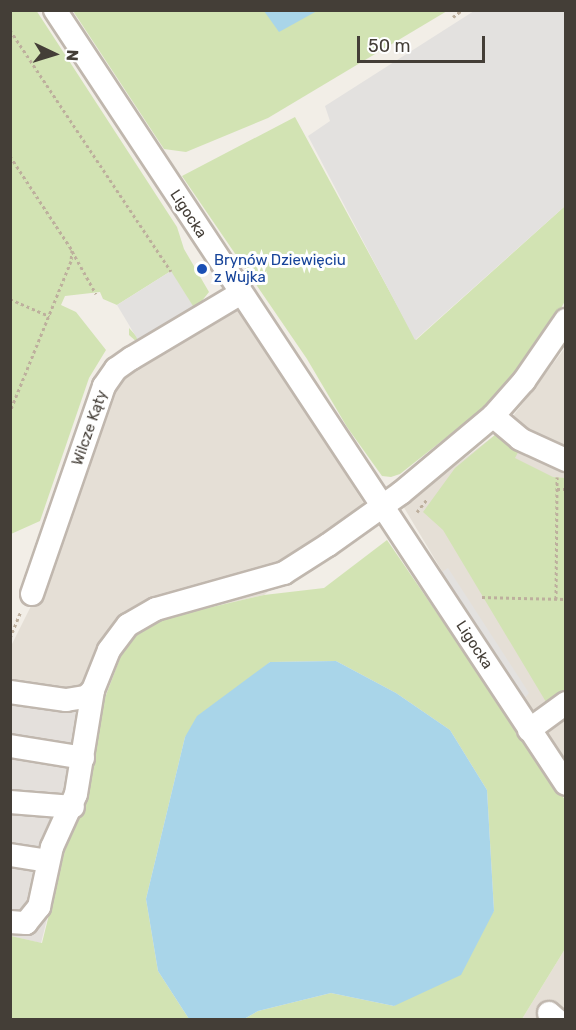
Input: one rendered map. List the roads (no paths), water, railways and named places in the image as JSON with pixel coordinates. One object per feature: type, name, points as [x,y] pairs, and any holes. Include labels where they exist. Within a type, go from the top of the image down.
[{"type":"street","name":"Ligocka","points":[[55,10],[566,784]]},
{"type":"street","name":"Wilcze Kąty","points":[[32,594],[104,386],[124,364],[242,293]]},
{"type":"street","points":[[10,922],[26,923],[34,916],[48,861],[73,807],[93,690],[109,650],[128,625],[156,609],[284,573],[382,506],[493,416],[524,381],[566,320]]},
{"type":"street","points":[[493,416],[520,439],[561,459]]},
{"type":"street","points":[[10,692],[66,700],[86,697],[93,690]]},
{"type":"street","points":[[529,730],[566,703]]},
{"type":"street","points":[[10,746],[83,758]]},
{"type":"street","points":[[10,802],[73,807]]},
{"type":"street","points":[[10,855],[48,861]]},
{"type":"water","points":[[264,11],[317,11],[279,32]]},
{"type":"water","points":[[336,661],[396,693],[450,730],[487,790],[494,911],[461,975],[394,1006],[331,993],[258,1011],[244,1019],[189,1019],[158,971],[146,899],[185,737],[197,716],[270,662]]},
{"type":"place","name":"Brynów Dziewięciu z Wujka","points":[[202,269]]}]
